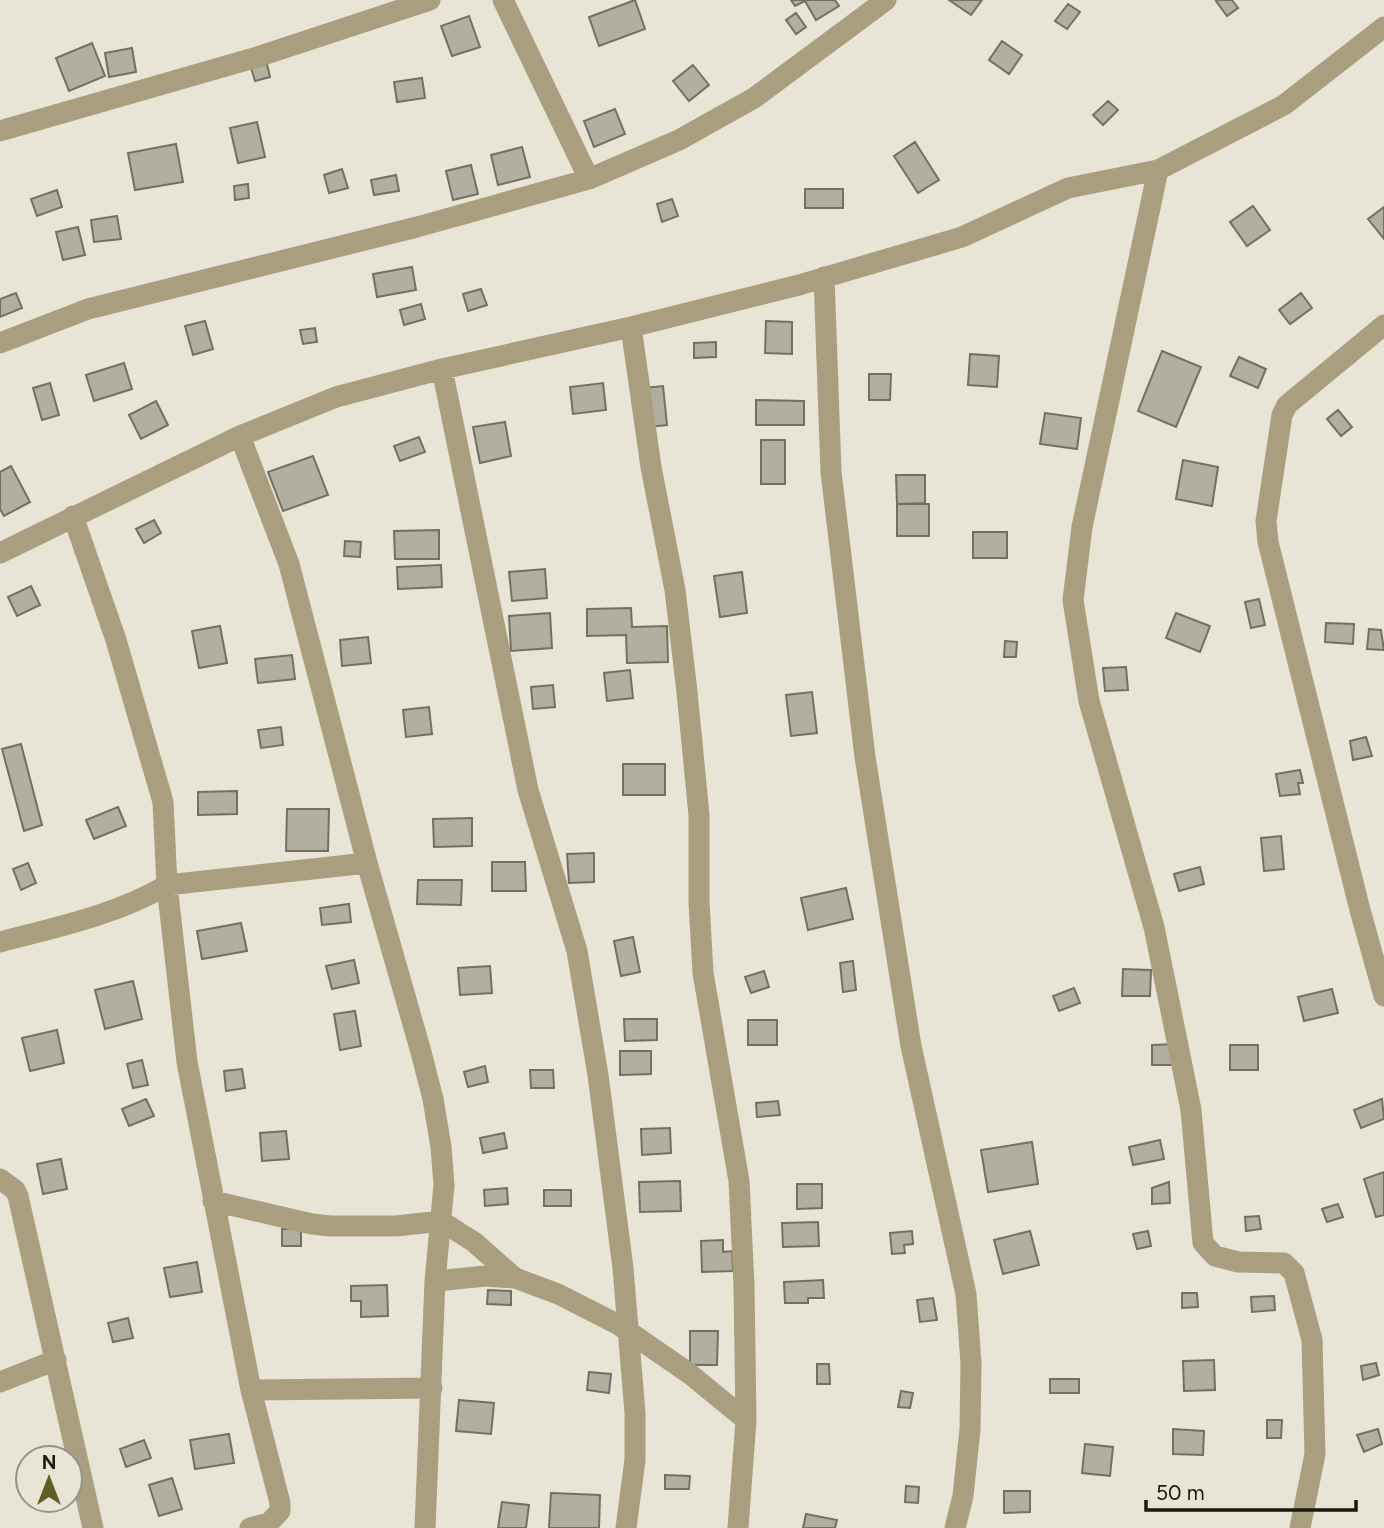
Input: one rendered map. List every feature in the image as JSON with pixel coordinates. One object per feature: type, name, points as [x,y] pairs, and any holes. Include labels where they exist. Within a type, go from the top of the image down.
[{"type":"street","points":[[0,131],[257,57],[430,0]]},
{"type":"street","points":[[503,0],[589,179]]},
{"type":"street","points":[[0,343],[88,309],[403,230],[589,179],[680,140],[754,98],[886,0]]},
{"type":"street","points":[[0,553],[240,436],[336,397],[442,369],[631,327],[824,277],[962,237],[1068,188],[1158,170],[1284,105],[1384,27]]},
{"type":"street","points":[[1158,170],[1082,527],[1073,600],[1089,701],[1154,927],[1162,966],[1191,1110],[1203,1243],[1215,1256],[1238,1262],[1284,1263],[1294,1273],[1312,1340],[1315,1454],[1300,1528]]},
{"type":"street","points":[[824,277],[832,483],[865,757],[911,1046],[966,1294],[971,1363],[970,1429],[963,1496],[955,1528]]},
{"type":"street","points":[[1384,325],[1287,405],[1282,415],[1266,521],[1268,542],[1384,996]]},
{"type":"street","points":[[631,327],[651,467],[675,590],[699,815],[699,902],[703,973],[739,1181],[746,1420],[738,1528]]},
{"type":"street","points":[[442,369],[528,790],[577,951],[600,1089],[630,1335],[635,1413],[635,1461],[626,1528]]},
{"type":"street","points":[[240,436],[289,564],[367,863],[433,1098],[444,1185],[435,1281],[425,1528]]},
{"type":"street","points":[[73,516],[116,640],[163,802],[167,884],[187,1062],[251,1390],[280,1503],[280,1511],[270,1523],[250,1528]]},
{"type":"street","points":[[0,942],[117,910],[141,900],[167,884],[367,863]]},
{"type":"street","points":[[0,1179],[15,1190],[18,1196],[93,1528]]},
{"type":"street","points":[[214,1201],[330,1226],[396,1226],[441,1221],[474,1242],[515,1278]]},
{"type":"street","points":[[435,1281],[486,1276],[515,1278],[558,1294],[619,1325],[690,1374],[746,1420]]},
{"type":"street","points":[[0,1382],[56,1360]]},
{"type":"street","points":[[251,1390],[432,1388]]},
{"type":"building","points":[[635,0],[645,29],[599,46],[589,17]]},
{"type":"building","points":[[791,0],[835,0],[839,6],[816,20],[805,1],[795,6]]},
{"type":"building","points":[[949,0],[982,0],[971,15]]},
{"type":"building","points":[[1232,0],[1238,8],[1227,16],[1216,1]]},
{"type":"building","points":[[1068,4],[1080,12],[1067,29],[1055,21]]},
{"type":"building","points":[[796,13],[806,27],[796,34],[786,20]]},
{"type":"building","points":[[469,16],[480,47],[452,56],[441,26]]},
{"type":"building","points":[[1002,41],[1022,55],[1009,74],[989,60]]},
{"type":"building","points":[[92,43],[105,76],[69,91],[56,58]]},
{"type":"building","points":[[132,48],[136,72],[109,77],[105,53]]},
{"type":"building","points":[[267,64],[270,77],[255,81],[251,68]]},
{"type":"building","points":[[693,65],[709,85],[689,101],[673,81]]},
{"type":"building","points":[[422,78],[425,98],[397,102],[394,82]]},
{"type":"building","points":[[1108,101],[1118,110],[1103,125],[1093,115]]},
{"type":"building","points":[[615,109],[625,134],[594,147],[584,121]]},
{"type":"building","points":[[257,122],[265,157],[238,163],[230,128]]},
{"type":"building","points":[[915,142],[939,180],[918,193],[894,156]]},
{"type":"building","points":[[176,144],[183,182],[135,190],[128,153]]},
{"type":"building","points":[[522,147],[530,177],[498,185],[491,155]]},
{"type":"building","points":[[471,165],[478,194],[453,200],[446,171]]},
{"type":"building","points":[[342,169],[348,188],[329,193],[324,175]]},
{"type":"building","points":[[396,175],[399,191],[374,195],[371,180]]},
{"type":"building","points":[[248,184],[249,198],[235,200],[234,186]]},
{"type":"building","points":[[805,189],[843,189],[843,208],[805,208]]},
{"type":"building","points":[[57,190],[62,207],[37,216],[31,199]]},
{"type":"building","points":[[672,199],[678,216],[662,222],[657,204]]},
{"type":"building","points":[[1253,206],[1270,230],[1247,246],[1230,222]]},
{"type":"building","points":[[1384,207],[1384,239],[1368,219]]},
{"type":"building","points":[[117,216],[121,239],[94,242],[91,220]]},
{"type":"building","points":[[78,227],[85,255],[63,260],[56,232]]},
{"type":"building","points":[[412,267],[416,290],[377,297],[373,274]]},
{"type":"building","points":[[481,289],[487,305],[468,311],[463,294]]},
{"type":"building","points":[[16,293],[22,308],[0,317],[0,299]]},
{"type":"building","points":[[1301,293],[1312,308],[1290,324],[1279,310]]},
{"type":"building","points":[[421,304],[425,319],[404,325],[400,310]]},
{"type":"building","points":[[205,321],[213,349],[193,355],[185,326]]},
{"type":"building","points":[[766,321],[792,322],[792,354],[765,353]]},
{"type":"building","points":[[315,328],[317,342],[303,344],[300,330]]},
{"type":"building","points":[[716,342],[716,357],[694,358],[694,343]]},
{"type":"building","points":[[1162,351],[1201,367],[1176,427],[1138,411]]},
{"type":"building","points":[[970,354],[999,356],[997,387],[968,385]]},
{"type":"building","points":[[1239,357],[1266,369],[1258,388],[1230,376]]},
{"type":"building","points":[[124,363],[132,389],[94,401],[86,375]]},
{"type":"building","points":[[869,374],[891,374],[890,400],[869,400]]},
{"type":"building","points":[[50,383],[59,415],[42,420],[33,388]]},
{"type":"building","points":[[603,383],[606,410],[573,414],[570,387]]},
{"type":"building","points":[[663,386],[667,425],[650,427],[645,388]]},
{"type":"building","points":[[756,400],[804,401],[804,425],[756,425]]},
{"type":"building","points":[[156,401],[168,425],[141,439],[129,415]]},
{"type":"building","points":[[1338,410],[1352,427],[1341,436],[1327,419]]},
{"type":"building","points":[[1045,413],[1081,418],[1077,449],[1040,444]]},
{"type":"building","points":[[505,422],[511,456],[480,463],[473,427]]},
{"type":"building","points":[[419,437],[425,452],[400,461],[394,446]]},
{"type":"building","points":[[761,440],[785,440],[785,484],[761,484]]},
{"type":"building","points":[[313,456],[328,495],[283,511],[268,472]]},
{"type":"building","points":[[1183,460],[1218,467],[1212,506],[1176,499]]},
{"type":"building","points":[[11,466],[30,502],[4,516],[0,509],[0,472]]},
{"type":"building","points":[[896,475],[925,475],[925,503],[897,504]]},
{"type":"building","points":[[897,504],[929,504],[929,536],[897,536]]},
{"type":"building","points":[[154,520],[161,533],[144,543],[136,529]]},
{"type":"building","points":[[439,530],[439,559],[395,559],[394,531]]},
{"type":"building","points":[[973,532],[1007,532],[1007,558],[973,558]]},
{"type":"building","points":[[345,541],[361,542],[360,557],[344,556]]},
{"type":"building","points":[[441,565],[442,587],[398,589],[397,567]]},
{"type":"building","points":[[545,569],[547,598],[512,601],[509,572]]},
{"type":"building","points":[[742,572],[747,613],[720,617],[714,576]]},
{"type":"building","points":[[31,586],[40,605],[17,616],[8,597]]},
{"type":"building","points":[[1259,599],[1265,625],[1251,628],[1245,602]]},
{"type":"building","points":[[631,608],[632,627],[667,626],[668,662],[627,663],[626,635],[587,636],[587,609]]},
{"type":"building","points":[[550,613],[552,648],[511,651],[509,616]]},
{"type":"building","points":[[1176,613],[1210,626],[1200,652],[1166,638]]},
{"type":"building","points":[[1326,623],[1354,624],[1353,644],[1325,642]]},
{"type":"building","points":[[220,626],[227,663],[199,668],[192,631]]},
{"type":"building","points":[[1369,629],[1381,630],[1384,650],[1367,649]]},
{"type":"building","points":[[368,637],[371,663],[342,666],[340,640]]},
{"type":"building","points":[[1005,641],[1017,642],[1016,657],[1004,657]]},
{"type":"building","points":[[292,655],[295,679],[258,683],[255,659]]},
{"type":"building","points":[[1126,667],[1128,690],[1105,691],[1103,668]]},
{"type":"building","points":[[630,670],[633,698],[607,701],[604,673]]},
{"type":"building","points":[[553,685],[555,707],[533,709],[531,687]]},
{"type":"building","points":[[812,692],[817,733],[791,736],[786,695]]},
{"type":"building","points":[[429,707],[432,734],[406,737],[403,710]]},
{"type":"building","points":[[281,727],[283,745],[261,748],[258,730]]},
{"type":"building","points":[[1366,737],[1372,756],[1353,760],[1350,741]]},
{"type":"building","points":[[21,744],[42,825],[24,831],[2,749]]},
{"type":"building","points":[[623,764],[665,764],[665,795],[623,795]]},
{"type":"building","points":[[1300,770],[1303,783],[1298,783],[1300,794],[1280,796],[1276,774]]},
{"type":"building","points":[[237,791],[237,814],[198,815],[198,792]]},
{"type":"building","points":[[118,807],[126,826],[94,839],[86,820]]},
{"type":"building","points":[[287,809],[329,809],[328,851],[286,851]]},
{"type":"building","points":[[472,818],[472,846],[434,847],[433,819]]},
{"type":"building","points":[[1281,836],[1284,869],[1264,871],[1261,838]]},
{"type":"building","points":[[594,853],[594,882],[569,883],[567,854]]},
{"type":"building","points":[[492,862],[525,862],[526,891],[492,891]]},
{"type":"building","points":[[28,863],[36,883],[21,890],[13,869]]},
{"type":"building","points":[[1200,867],[1204,884],[1179,891],[1174,874]]},
{"type":"building","points":[[418,880],[462,880],[461,905],[417,904]]},
{"type":"building","points":[[846,888],[853,919],[808,930],[801,898]]},
{"type":"building","points":[[349,904],[351,922],[322,925],[320,908]]},
{"type":"building","points":[[241,923],[247,951],[202,959],[197,931]]},
{"type":"building","points":[[633,937],[640,972],[621,976],[614,941]]},
{"type":"building","points":[[354,960],[359,983],[332,989],[326,966]]},
{"type":"building","points":[[853,961],[856,990],[843,992],[840,963]]},
{"type":"building","points":[[490,966],[492,993],[460,995],[458,968]]},
{"type":"building","points":[[1123,969],[1151,970],[1150,996],[1122,996]]},
{"type":"building","points":[[764,971],[769,987],[751,993],[745,977]]},
{"type":"building","points":[[133,981],[142,1019],[105,1029],[95,990]]},
{"type":"building","points":[[1074,988],[1080,1003],[1059,1011],[1053,996]]},
{"type":"building","points":[[1332,989],[1338,1013],[1304,1021],[1298,997]]},
{"type":"building","points":[[355,1011],[361,1046],[340,1050],[334,1014]]},
{"type":"building","points":[[624,1019],[657,1019],[657,1040],[625,1041]]},
{"type":"building","points":[[748,1020],[777,1020],[777,1045],[748,1045]]},
{"type":"building","points":[[57,1030],[64,1063],[30,1071],[22,1038]]},
{"type":"building","points":[[1176,1044],[1177,1065],[1152,1065],[1152,1045]]},
{"type":"building","points":[[1230,1045],[1258,1045],[1258,1070],[1230,1070]]},
{"type":"building","points":[[620,1051],[651,1051],[651,1074],[620,1075]]},
{"type":"building","points":[[142,1060],[148,1085],[133,1088],[127,1064]]},
{"type":"building","points":[[485,1066],[488,1082],[468,1087],[464,1072]]},
{"type":"building","points":[[242,1069],[245,1088],[226,1091],[224,1071]]},
{"type":"building","points":[[530,1070],[553,1070],[554,1088],[531,1088]]},
{"type":"building","points":[[146,1099],[154,1116],[129,1126],[122,1109]]},
{"type":"building","points":[[1382,1099],[1384,1119],[1361,1128],[1354,1110]]},
{"type":"building","points":[[778,1101],[780,1115],[757,1117],[756,1103]]},
{"type":"building","points":[[670,1128],[671,1153],[642,1155],[641,1129]]},
{"type":"building","points":[[286,1131],[289,1159],[262,1161],[260,1133]]},
{"type":"building","points":[[504,1133],[507,1148],[483,1153],[480,1138]]},
{"type":"building","points":[[1160,1140],[1164,1159],[1133,1165],[1129,1147]]},
{"type":"building","points":[[1032,1142],[1038,1184],[988,1192],[981,1150]]},
{"type":"building","points":[[61,1159],[67,1189],[43,1194],[37,1164]]},
{"type":"building","points":[[1384,1172],[1384,1215],[1376,1217],[1364,1179]]},
{"type":"building","points":[[680,1181],[681,1211],[640,1212],[639,1182]]},
{"type":"building","points":[[1169,1182],[1170,1203],[1152,1204],[1152,1188]]},
{"type":"building","points":[[797,1184],[822,1184],[822,1208],[797,1209]]},
{"type":"building","points":[[507,1188],[508,1204],[485,1206],[484,1190]]},
{"type":"building","points":[[544,1190],[571,1190],[571,1206],[544,1206]]},
{"type":"building","points":[[1338,1204],[1343,1217],[1327,1222],[1322,1209]]},
{"type":"building","points":[[1259,1216],[1261,1229],[1246,1231],[1245,1217]]},
{"type":"building","points":[[818,1222],[819,1246],[783,1247],[782,1223]]},
{"type":"building","points":[[301,1228],[301,1246],[282,1246],[282,1229]]},
{"type":"building","points":[[912,1231],[913,1244],[904,1245],[905,1253],[892,1254],[890,1233]]},
{"type":"building","points":[[1030,1231],[1039,1265],[1003,1274],[994,1240]]},
{"type":"building","points":[[1148,1231],[1151,1246],[1137,1249],[1133,1234]]},
{"type":"building","points":[[723,1240],[723,1252],[732,1251],[733,1271],[702,1272],[701,1241]]},
{"type":"building","points":[[197,1262],[202,1292],[170,1297],[164,1268]]},
{"type":"building","points":[[823,1280],[824,1298],[808,1298],[808,1303],[785,1303],[784,1282]]},
{"type":"building","points":[[387,1285],[388,1316],[361,1317],[361,1301],[351,1301],[351,1286]]},
{"type":"building","points":[[488,1290],[511,1291],[511,1305],[487,1304]]},
{"type":"building","points":[[1182,1293],[1197,1293],[1198,1307],[1182,1308]]},
{"type":"building","points":[[1274,1296],[1275,1310],[1252,1312],[1251,1297]]},
{"type":"building","points":[[933,1298],[937,1320],[920,1322],[917,1300]]},
{"type":"building","points":[[128,1318],[133,1338],[113,1342],[108,1323]]},
{"type":"building","points":[[690,1331],[718,1331],[717,1365],[690,1365]]},
{"type":"building","points":[[1214,1360],[1215,1390],[1184,1391],[1183,1361]]},
{"type":"building","points":[[1376,1363],[1379,1375],[1363,1380],[1361,1366]]},
{"type":"building","points":[[817,1364],[829,1364],[830,1384],[817,1384]]},
{"type":"building","points":[[589,1372],[611,1374],[609,1393],[587,1390]]},
{"type":"building","points":[[1050,1379],[1079,1379],[1079,1393],[1050,1393]]},
{"type":"building","points":[[901,1391],[913,1393],[910,1408],[898,1407]]},
{"type":"building","points":[[459,1400],[494,1403],[491,1434],[456,1431]]},
{"type":"building","points":[[1267,1420],[1282,1420],[1281,1438],[1267,1438]]},
{"type":"building","points":[[1173,1429],[1204,1431],[1203,1455],[1173,1454]]},
{"type":"building","points":[[1378,1429],[1382,1444],[1364,1452],[1357,1435]]},
{"type":"building","points":[[229,1434],[234,1463],[195,1469],[190,1440]]},
{"type":"building","points":[[144,1440],[151,1458],[126,1467],[120,1449]]},
{"type":"building","points":[[1085,1444],[1113,1447],[1110,1476],[1082,1473]]},
{"type":"building","points":[[665,1475],[690,1476],[689,1489],[665,1489]]},
{"type":"building","points":[[172,1478],[182,1509],[159,1516],[149,1485]]},
{"type":"building","points":[[906,1486],[919,1487],[918,1503],[905,1502]]},
{"type":"building","points":[[1004,1491],[1030,1491],[1030,1512],[1004,1513]]},
{"type":"building","points":[[551,1493],[600,1495],[599,1528],[549,1528]]},
{"type":"building","points":[[502,1502],[529,1505],[526,1528],[498,1528]]},
{"type":"building","points":[[806,1514],[837,1520],[835,1528],[803,1528]]}]
